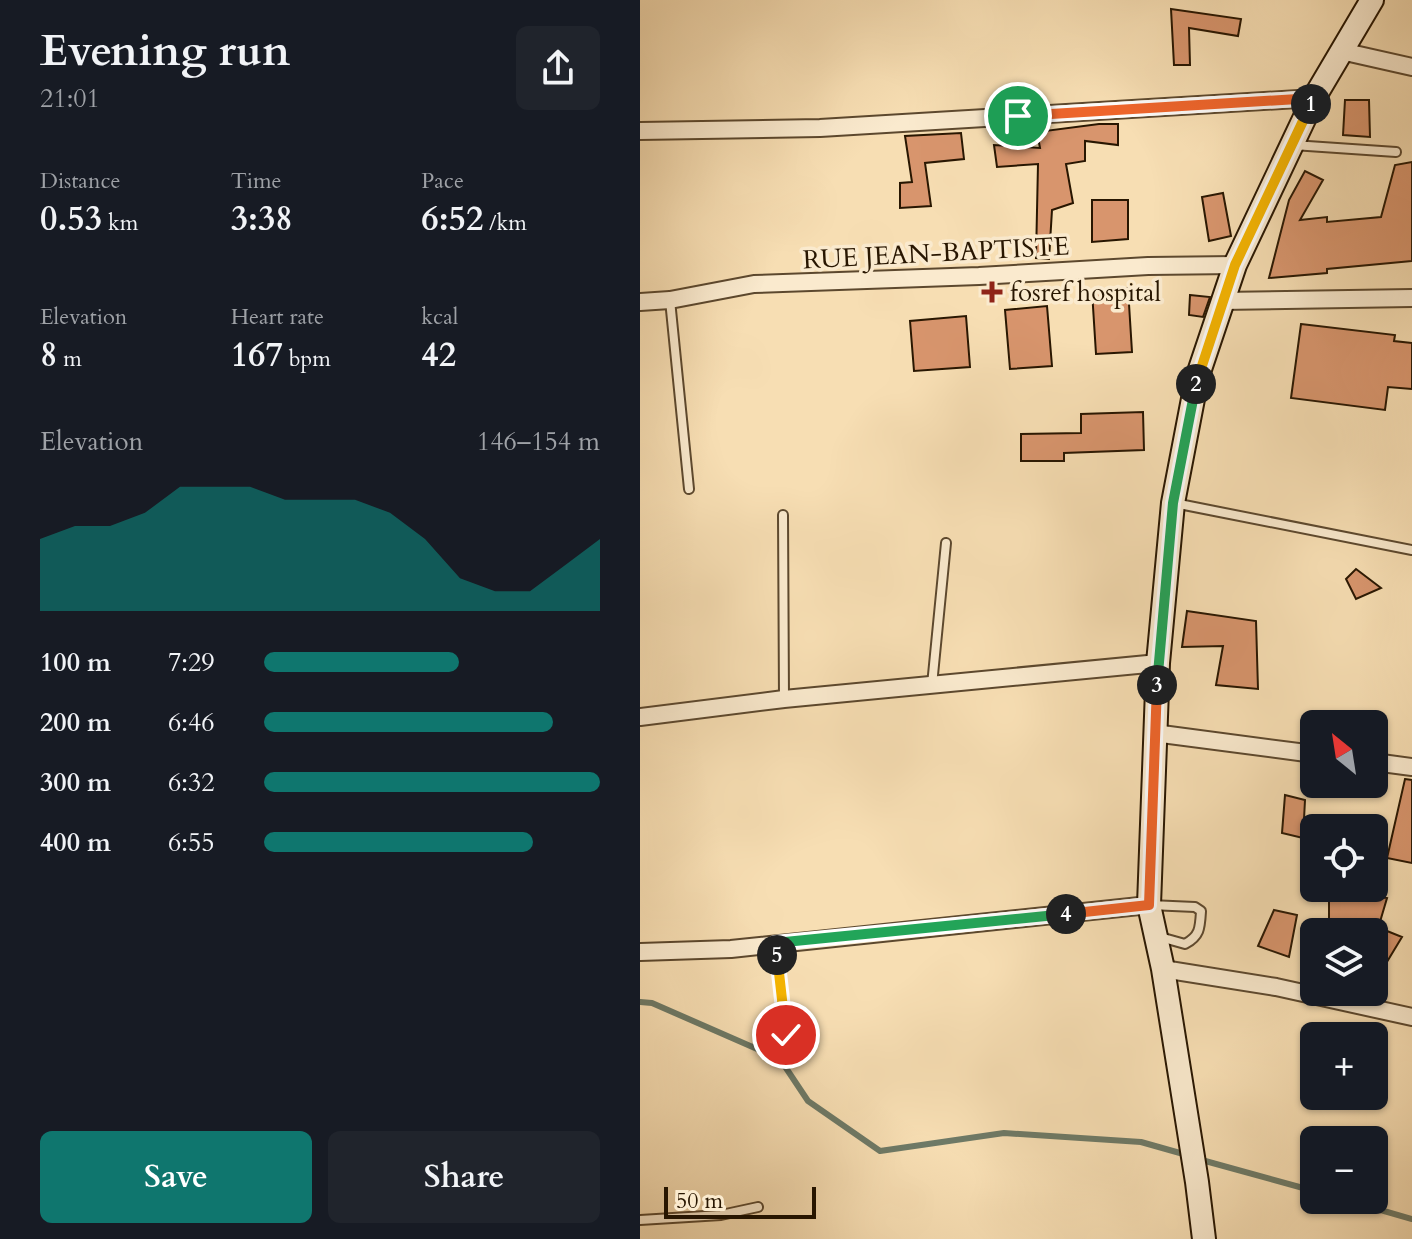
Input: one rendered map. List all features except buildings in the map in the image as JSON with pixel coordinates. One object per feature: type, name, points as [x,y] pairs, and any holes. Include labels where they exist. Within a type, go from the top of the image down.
[{"type":"street","points":[[1204,1239],[1163,969],[1149,905],[1158,663],[1173,503],[1197,378],[1235,265],[1314,98],[1372,0]]},
{"type":"street","points":[[1341,51],[1412,67]]},
{"type":"street","points":[[640,131],[820,128],[1314,98]]},
{"type":"street","name":"RUE JEAN-BAPTISTE","points":[[640,302],[670,300],[754,284],[1148,266],[1235,265]]},
{"type":"street","points":[[1221,301],[1412,298]]},
{"type":"street","points":[[640,717],[784,699],[1158,663]]},
{"type":"street","points":[[1154,733],[1300,752]]},
{"type":"street","points":[[1388,764],[1412,767]]},
{"type":"street","points":[[640,952],[731,949],[1149,905]]},
{"type":"street","points":[[1163,969],[1276,987],[1412,1017]]},
{"type":"lane","points":[[1293,145],[1396,152]]},
{"type":"lane","points":[[670,300],[689,489]]},
{"type":"lane","points":[[1173,503],[1412,550]]},
{"type":"lane","points":[[783,515],[784,699]]},
{"type":"lane","points":[[932,685],[946,543]]},
{"type":"lane","points":[[1149,905],[1195,907],[1201,911],[1200,928],[1195,939],[1185,944],[1156,936]]},
{"type":"lane","points":[[775,943],[786,1035]]},
{"type":"lane","points":[[640,1220],[721,1215],[758,1207]]},
{"type":"waterway","points":[[640,1002],[652,1003],[780,1059],[808,1101],[880,1151],[1004,1133],[1141,1142],[1187,1155]]},
{"type":"waterway","points":[[1198,1159],[1300,1187]]},
{"type":"waterway","points":[[1388,1212],[1412,1219]]},
{"type":"place","name":"fosref hospital","points":[[992,292]]},
{"type":"route","points":[[786,1035],[775,943],[1149,905],[1158,663],[1173,503],[1197,378],[1235,265],[1314,98],[1018,116]]}]
